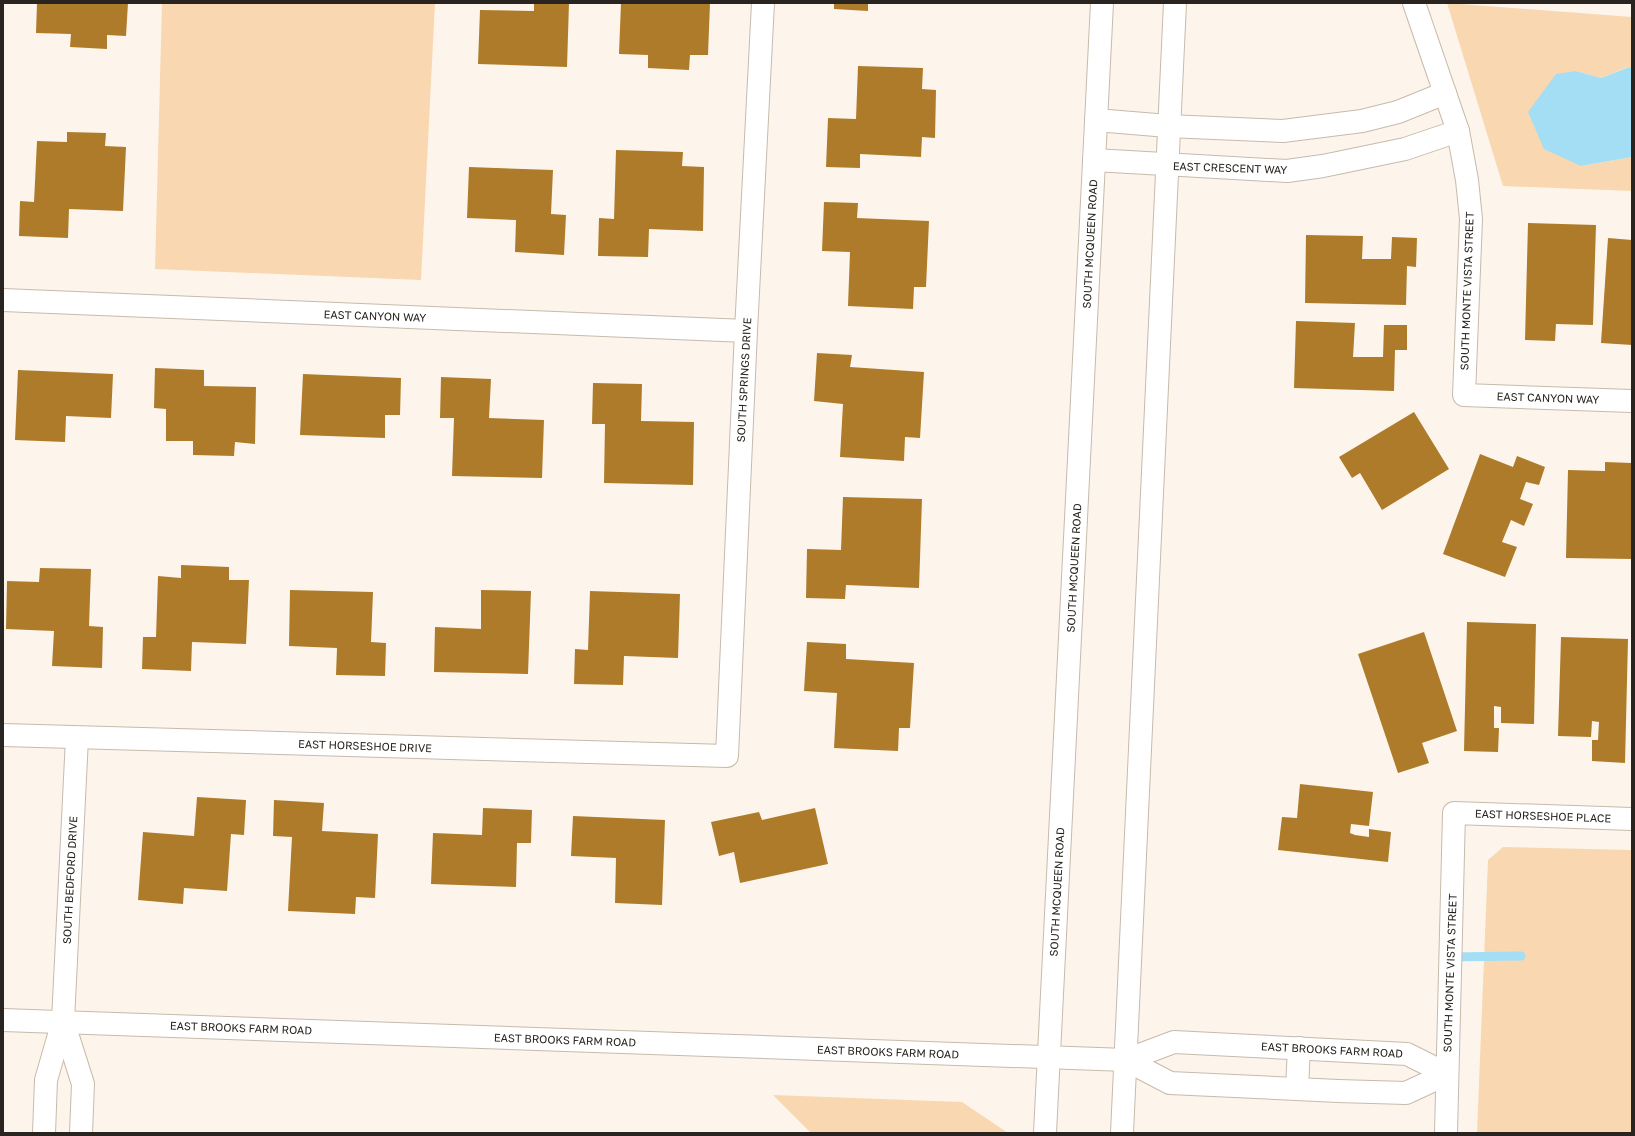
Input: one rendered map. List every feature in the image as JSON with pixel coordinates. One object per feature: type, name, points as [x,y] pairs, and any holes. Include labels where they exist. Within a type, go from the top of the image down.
[{"type":"street","name":"SOUTH SPRINGS DRIVE","points":[[727,756],[746,331],[763,3]]},
{"type":"street","name":"SOUTH MCQUEEN ROAD","points":[[1045,1133],[1102,3]]},
{"type":"street","points":[[1122,1133],[1166,165],[1175,3]]},
{"type":"street","name":"SOUTH MONTE VISTA STREET","points":[[1414,3],[1458,131],[1467,180],[1471,219],[1464,395]]},
{"type":"street","points":[[1096,120],[1168,126],[1282,131],[1362,121],[1384,116],[1445,93]]},
{"type":"street","name":"EAST CRESCENT WAY","points":[[1094,160],[1287,171],[1323,166],[1405,149],[1458,131]]},
{"type":"street","name":"EAST CANYON WAY","points":[[3,300],[746,331]]},
{"type":"street","name":"EAST CANYON WAY","points":[[1464,395],[1632,401]]},
{"type":"street","name":"EAST HORSESHOE DRIVE","points":[[3,735],[727,756]]},
{"type":"street","name":"SOUTH BEDFORD DRIVE","points":[[44,1133],[46,1080],[63,1021],[77,738]]},
{"type":"street","name":"SOUTH MONTE VISTA STREET","points":[[1446,1133],[1454,813]]},
{"type":"street","name":"EAST HORSESHOE PLACE","points":[[1454,813],[1632,819]]},
{"type":"street","name":"EAST BROOKS FARM ROAD","points":[[3,1020],[1126,1060],[1174,1042],[1407,1054],[1447,1074]]},
{"type":"street","name":"SOUTH BEDFORD DRIVE","points":[[63,1021],[83,1084],[81,1133]]},
{"type":"street","points":[[1297,1088],[1299,1048]]},
{"type":"street","name":"EAST BROOKS FARM ROAD","points":[[1126,1060],[1170,1083],[1406,1093],[1447,1074]]},
{"type":"shaded area","points":[[162,3],[435,3],[421,280],[155,269]]},
{"type":"shaded area","points":[[1447,3],[1632,17],[1632,69],[1628,67],[1601,78],[1576,71],[1581,166],[1632,157],[1632,191],[1503,186]]},
{"type":"shaded area","points":[[1503,847],[1632,850],[1632,1133],[1477,1133],[1488,860]]},
{"type":"shaded area","points":[[773,1095],[962,1102],[1008,1133],[811,1133]]},
{"type":"water","points":[[1629,67],[1632,69],[1632,157],[1581,166],[1544,149],[1528,112],[1556,74],[1576,71],[1601,78]]},
{"type":"building","points":[[37,3],[128,3],[126,36],[107,35],[107,49],[70,47],[71,34],[36,33]]},
{"type":"building","points":[[534,3],[569,3],[567,67],[478,64],[480,10],[534,11]]},
{"type":"building","points":[[621,3],[710,3],[708,55],[690,55],[689,70],[648,68],[648,55],[619,54]]},
{"type":"building","points":[[834,3],[868,3],[868,11],[834,9]]},
{"type":"building","points":[[858,66],[923,68],[922,89],[936,90],[935,138],[922,137],[921,157],[860,154],[860,168],[826,167],[828,118],[856,119]]},
{"type":"building","points":[[67,132],[106,133],[105,146],[126,147],[123,211],[69,209],[68,238],[19,236],[20,201],[34,202],[37,141],[67,142]]},
{"type":"building","points":[[616,150],[683,152],[682,166],[704,167],[703,231],[649,229],[648,257],[598,256],[599,218],[614,219]]},
{"type":"building","points":[[469,167],[553,170],[551,214],[566,215],[564,255],[515,252],[516,220],[467,218]]},
{"type":"building","points":[[824,202],[858,203],[857,218],[929,221],[926,287],[914,287],[913,309],[848,306],[850,252],[822,251]]},
{"type":"building","points":[[1528,223],[1596,225],[1593,325],[1556,324],[1555,341],[1525,340]]},
{"type":"building","points":[[1306,235],[1363,236],[1362,259],[1391,259],[1392,237],[1417,238],[1416,267],[1407,266],[1406,305],[1305,303]]},
{"type":"building","points":[[1608,238],[1632,240],[1632,345],[1601,343]]},
{"type":"building","points":[[1296,321],[1355,323],[1353,357],[1383,357],[1384,325],[1407,325],[1407,350],[1395,350],[1394,391],[1294,388]]},
{"type":"building","points":[[817,353],[852,355],[850,367],[924,372],[920,438],[905,437],[904,461],[840,457],[843,404],[814,401]]},
{"type":"building","points":[[155,368],[204,370],[204,386],[256,387],[255,444],[235,442],[234,456],[193,455],[193,441],[166,441],[166,409],[154,408]]},
{"type":"building","points":[[18,370],[113,374],[111,418],[66,416],[65,442],[15,440]]},
{"type":"building","points":[[303,374],[401,378],[400,415],[385,415],[385,438],[300,435]]},
{"type":"building","points":[[441,377],[491,379],[489,418],[544,420],[542,478],[452,476],[454,418],[440,418]]},
{"type":"building","points":[[593,383],[642,384],[641,421],[694,422],[693,485],[604,483],[605,424],[592,424]]},
{"type":"building","points":[[1414,412],[1449,469],[1382,510],[1360,473],[1352,478],[1339,457]]},
{"type":"building","points":[[1480,454],[1513,467],[1517,456],[1545,467],[1539,485],[1526,482],[1520,499],[1533,504],[1524,526],[1511,520],[1502,542],[1517,547],[1505,577],[1443,554]]},
{"type":"building","points":[[1605,462],[1632,463],[1632,559],[1566,558],[1568,470],[1605,471]]},
{"type":"building","points":[[843,497],[922,499],[919,588],[846,585],[845,599],[806,598],[807,549],[841,550]]},
{"type":"building","points":[[181,565],[229,567],[229,580],[249,580],[246,644],[192,642],[191,671],[142,669],[143,637],[156,637],[158,576],[181,578]]},
{"type":"building","points":[[40,568],[91,569],[89,626],[103,627],[102,668],[52,666],[54,631],[6,629],[7,581],[39,582]]},
{"type":"building","points":[[290,590],[373,592],[371,642],[386,643],[385,676],[336,675],[337,648],[289,646]]},
{"type":"building","points":[[481,590],[531,591],[528,674],[434,672],[435,627],[481,629]]},
{"type":"building","points":[[590,591],[680,594],[678,658],[624,656],[623,685],[574,684],[575,649],[588,650]]},
{"type":"building","points":[[1467,622],[1536,624],[1534,724],[1501,723],[1501,707],[1494,706],[1494,728],[1499,728],[1498,752],[1464,751]]},
{"type":"building","points":[[1424,632],[1457,731],[1422,743],[1429,763],[1398,773],[1358,654]]},
{"type":"building","points":[[1561,637],[1628,639],[1625,763],[1592,761],[1592,740],[1598,740],[1599,722],[1592,721],[1591,737],[1558,736]]},
{"type":"building","points":[[807,642],[846,644],[846,659],[914,663],[910,728],[899,728],[898,751],[834,748],[837,693],[804,691]]},
{"type":"building","points":[[1300,784],[1373,792],[1369,826],[1351,824],[1350,833],[1369,837],[1369,829],[1391,832],[1388,862],[1278,850],[1282,817],[1297,818]]},
{"type":"building","points":[[197,797],[246,800],[244,835],[231,834],[227,891],[184,888],[183,904],[138,900],[143,832],[194,836]]},
{"type":"building","points":[[274,800],[324,803],[322,831],[378,834],[375,898],[356,897],[355,914],[288,911],[292,837],[273,836]]},
{"type":"building","points":[[483,808],[532,810],[531,843],[517,843],[516,887],[431,884],[433,833],[482,835]]},
{"type":"building","points":[[815,808],[828,864],[740,883],[734,852],[719,856],[711,822],[759,812],[762,820]]},
{"type":"building","points":[[573,816],[665,820],[662,905],[615,903],[616,858],[571,856]]},
{"type":"waterway","points":[[1450,957],[1521,956]]}]
